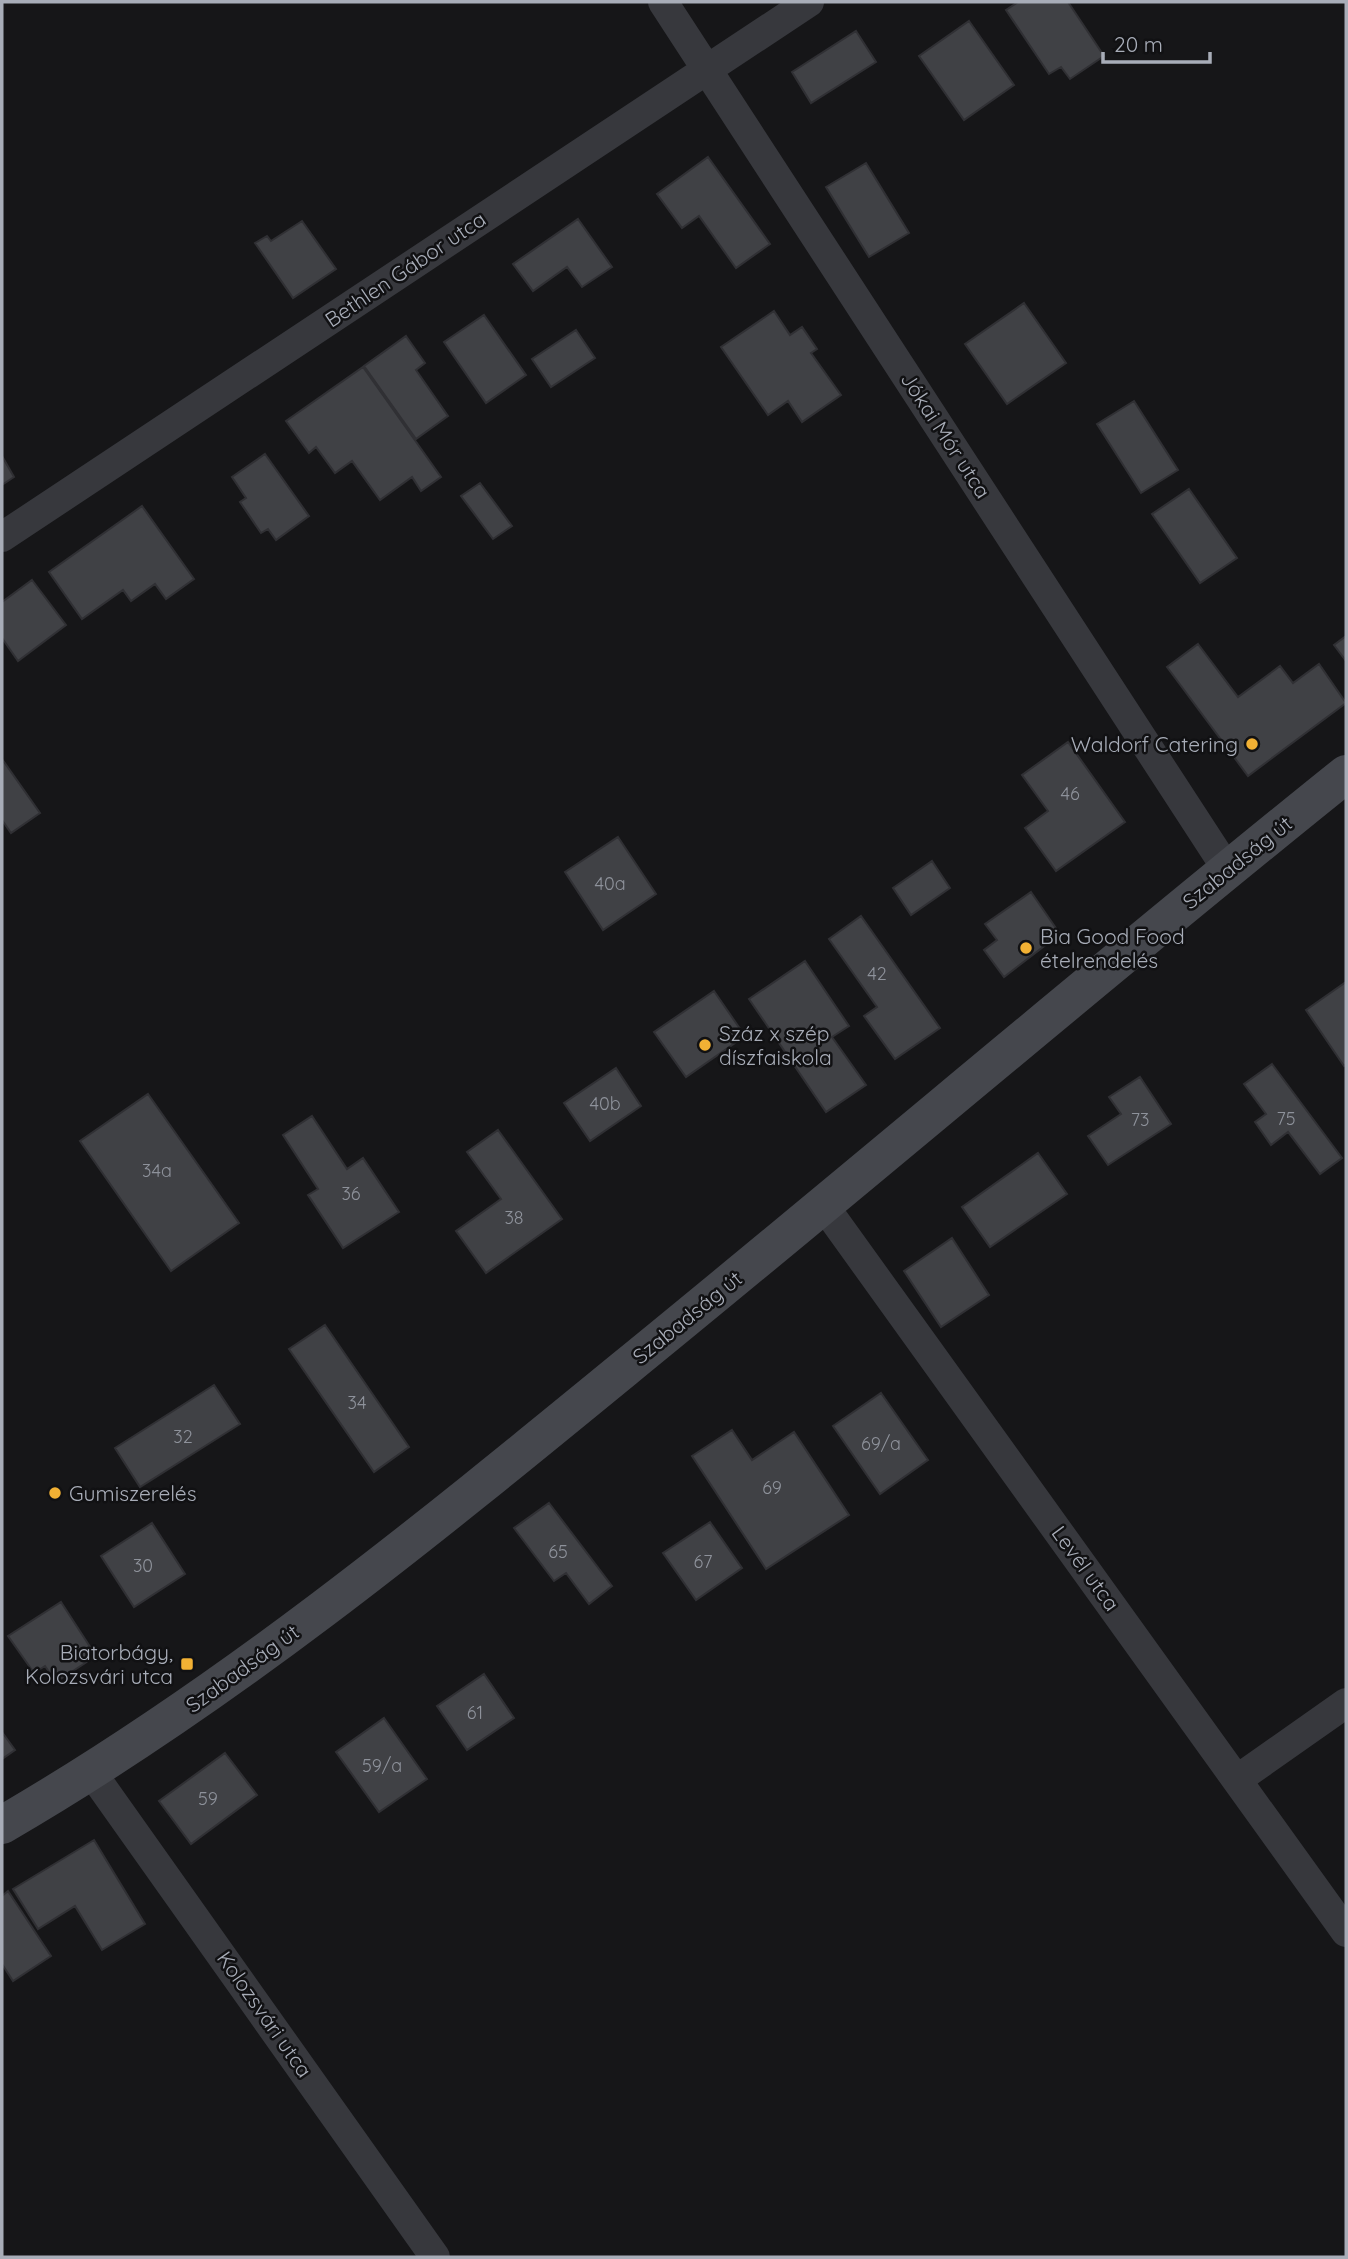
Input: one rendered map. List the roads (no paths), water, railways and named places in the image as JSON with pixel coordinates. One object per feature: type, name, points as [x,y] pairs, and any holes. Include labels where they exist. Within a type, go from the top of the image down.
[{"type":"main road","name":"Szabadság út","points":[[2,1825],[92,1773],[232,1678],[422,1534],[824,1206],[1227,869],[1346,774]]},
{"type":"street","name":"Jókai Mór utca","points":[[663,2],[1227,869]]},
{"type":"street","name":"Bethlen Gábor utca","points":[[2,537],[809,2]]},
{"type":"street","name":"Levél utca","points":[[824,1206],[1346,1932]]},
{"type":"street","points":[[1238,1779],[1346,1703]]},
{"type":"street","name":"Kolozsvári utca","points":[[92,1773],[435,2257]]},
{"type":"place","name":"Waldorf Catering","points":[[1252,744]]},
{"type":"place","name":"Bia Good Food ételrendelés","points":[[1026,948]]},
{"type":"place","name":"Száz x szép díszfaiskola","points":[[705,1045]]},
{"type":"place","name":"Gumiszerelés","points":[[55,1493]]},
{"type":"place","name":"Biatorbágy, Kolozsvári utca","points":[[187,1664]]}]
